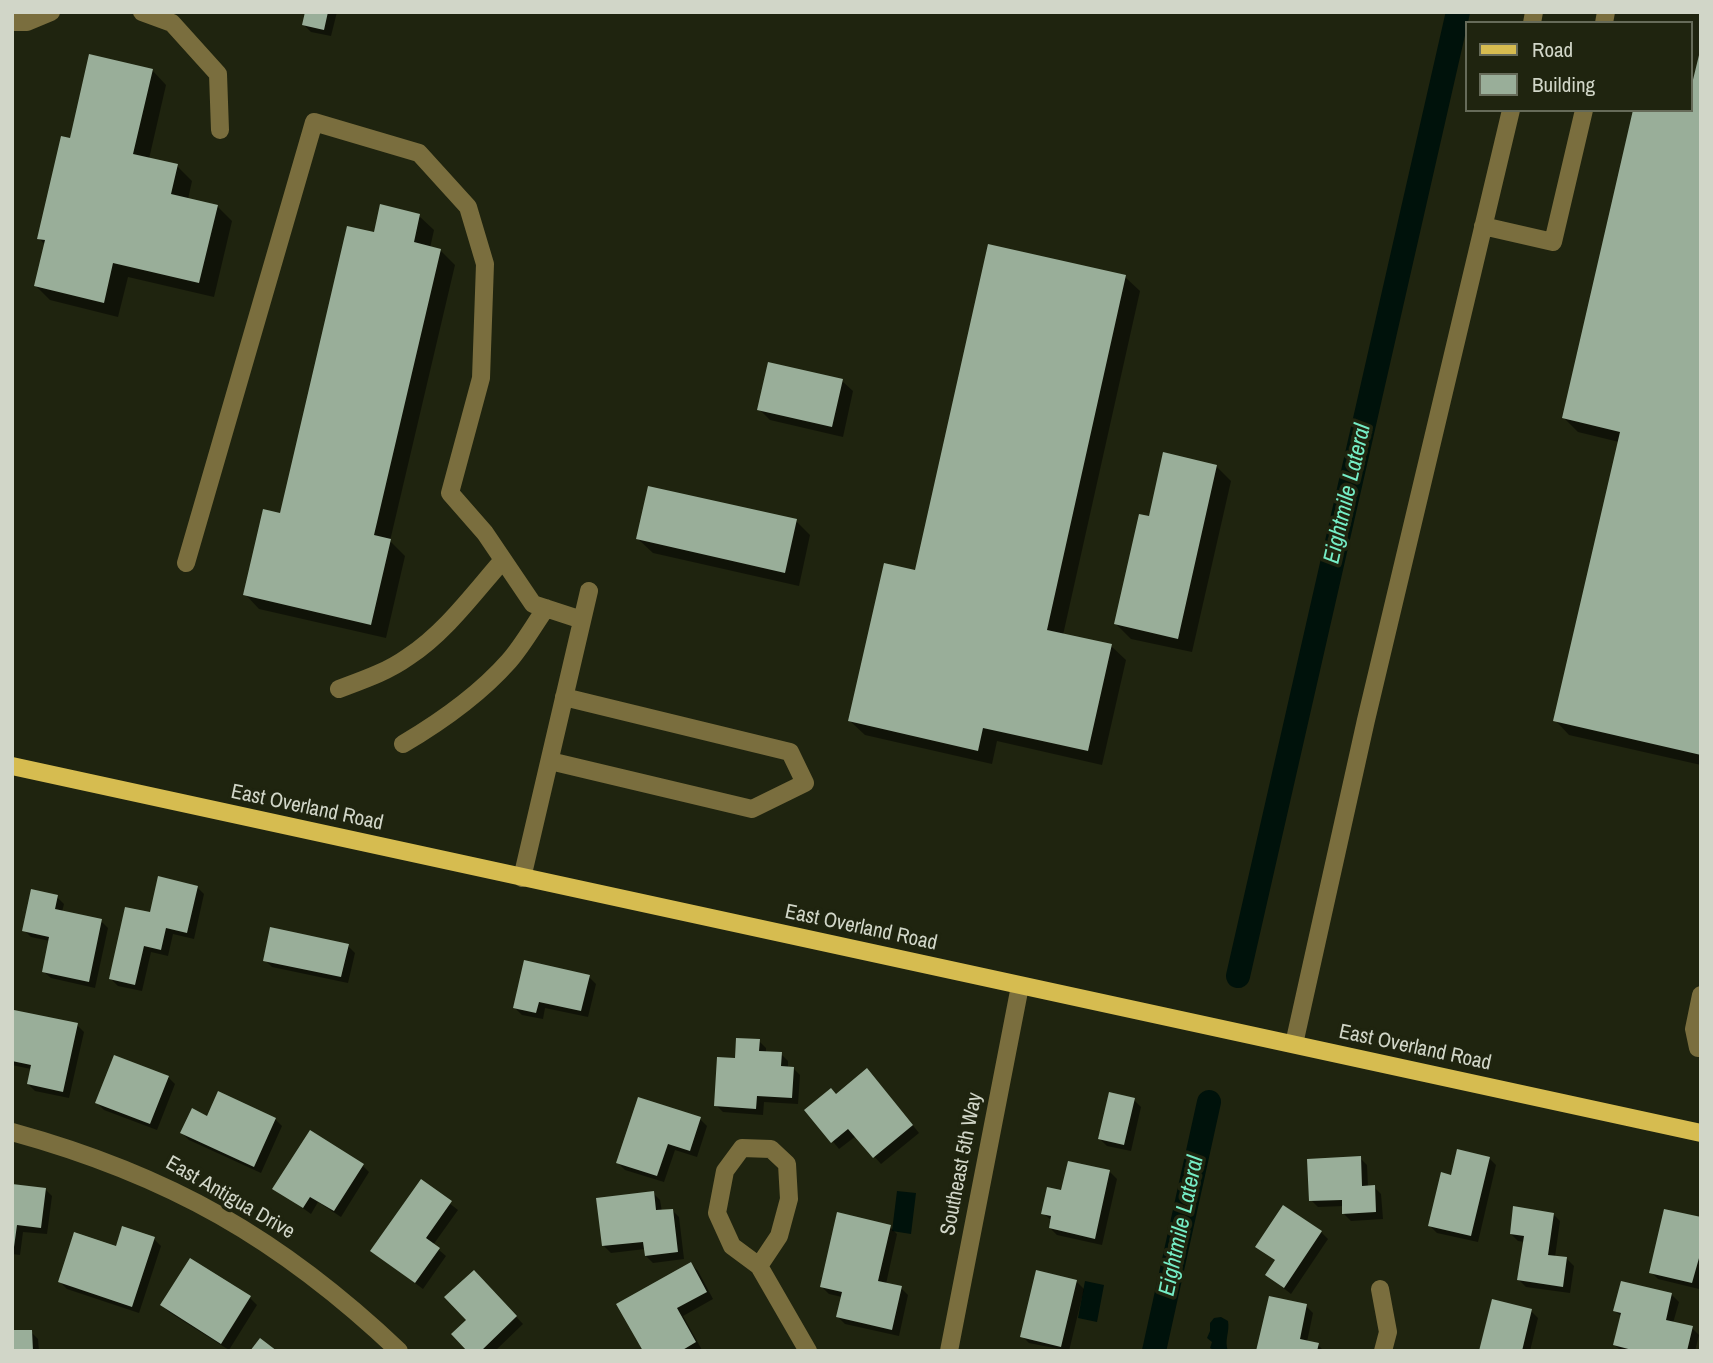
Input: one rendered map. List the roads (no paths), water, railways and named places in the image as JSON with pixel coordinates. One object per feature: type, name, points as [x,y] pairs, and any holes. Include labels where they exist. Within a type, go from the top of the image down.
[{"type":"main road","name":"East Overland Road","points":[[12,766],[1701,1133]]},
{"type":"street","points":[[12,22],[27,22],[51,12]]},
{"type":"street","points":[[142,12],[172,23],[218,74],[220,130]]},
{"type":"street","points":[[1294,1044],[1366,720],[1511,112]]},
{"type":"street","points":[[1483,226],[1553,242],[1584,112]]},
{"type":"street","points":[[186,563],[314,122],[419,153],[468,207],[485,264],[481,377],[450,493],[485,533],[533,604],[582,620]]},
{"type":"street","points":[[339,689],[374,676],[410,657],[446,624],[503,560]]},
{"type":"street","points":[[522,878],[589,591]]},
{"type":"street","points":[[403,744],[443,720],[486,685],[510,660],[546,608]]},
{"type":"street","points":[[550,761],[752,809],[805,783],[790,752],[564,697]]},
{"type":"street","name":"Southeast 5th Way","points":[[949,1351],[1020,986]]},
{"type":"street","points":[[1701,995],[1694,1029],[1698,1048],[1701,1048]]},
{"type":"street","name":"East Antigua Drive","points":[[12,1132],[71,1148],[124,1167],[225,1217],[320,1280],[399,1351]]},
{"type":"street","points":[[759,1266],[779,1237],[789,1199],[787,1164],[771,1149],[742,1148],[725,1171],[717,1213],[732,1246],[759,1266],[808,1351]]},
{"type":"street","points":[[1380,1289],[1388,1332],[1383,1351]]},
{"type":"waterway","name":"Eightmile Lateral","points":[[1238,976],[1458,12]]},
{"type":"waterway","name":"Eightmile Lateral","points":[[1154,1351],[1209,1102]]}]
